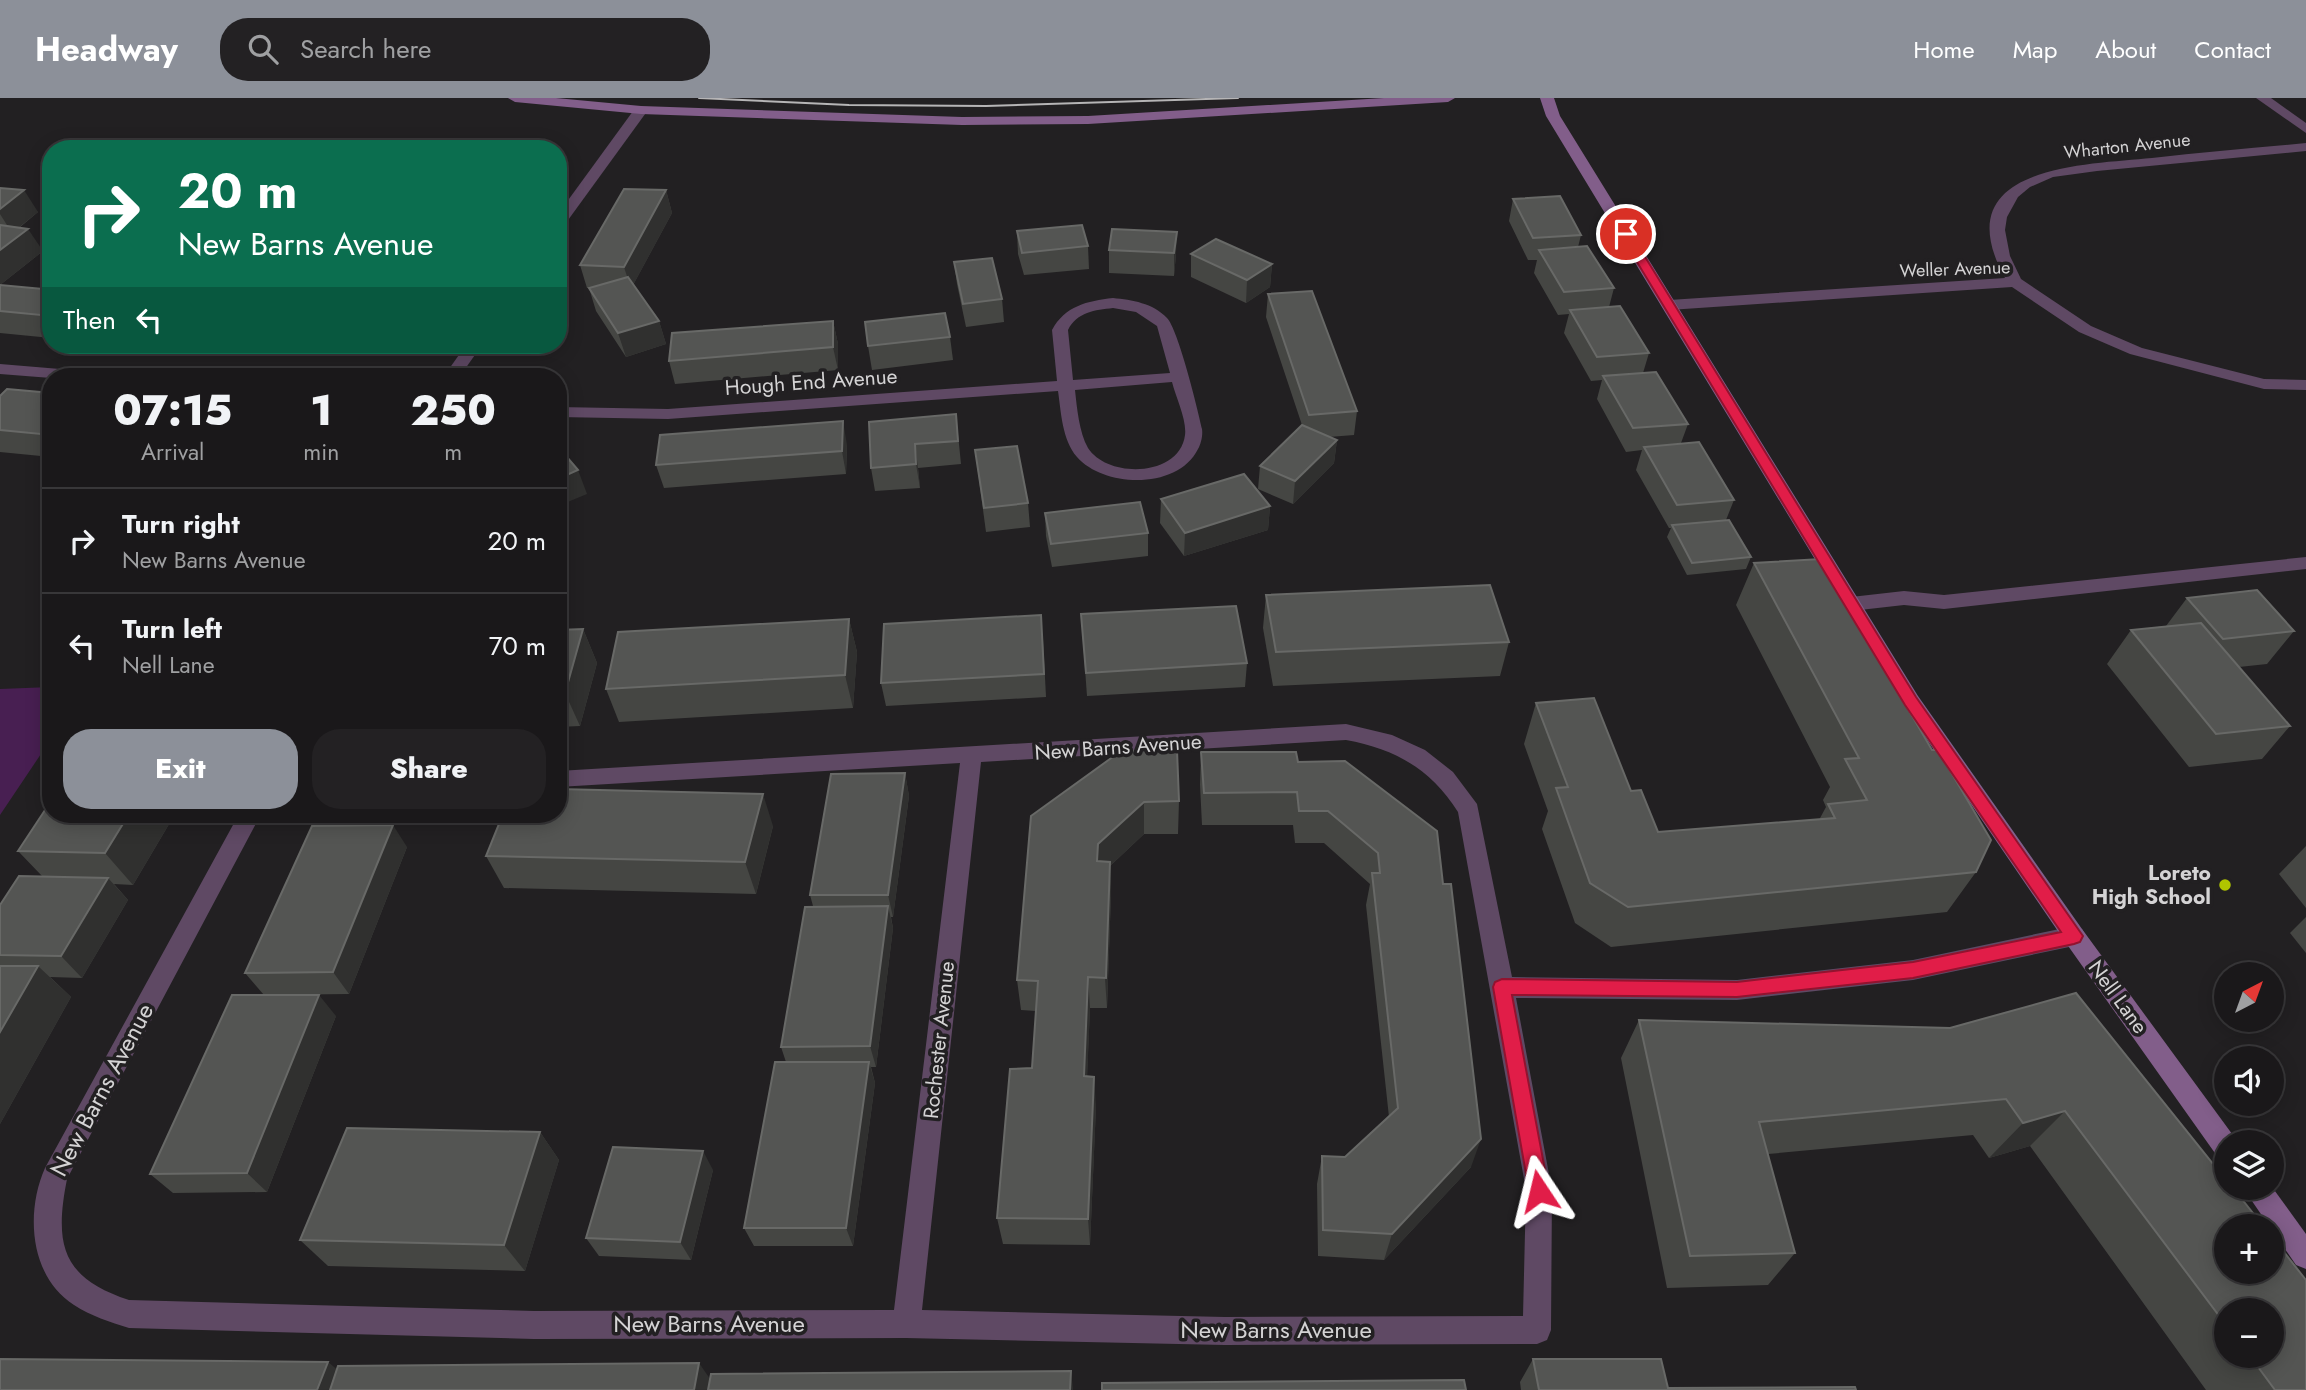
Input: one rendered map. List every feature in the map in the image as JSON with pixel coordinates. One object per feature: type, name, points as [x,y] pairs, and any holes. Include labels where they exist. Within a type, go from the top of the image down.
[{"type":"street","points":[[515,98],[641,110],[842,119],[1088,120],[1448,98]]},
{"type":"street","name":"Nell Lane","points":[[1547,98],[1553,116],[1911,701],[2074,936],[2214,1130]]},
{"type":"street","points":[[2263,98],[2306,130]]},
{"type":"street","points":[[567,212],[641,110]]},
{"type":"street","name":"Wharton Avenue","points":[[2015,282],[2002,261],[1998,218],[2009,199],[2026,183],[2067,170],[2306,147]]},
{"type":"street","name":"Weller Avenue","points":[[1668,305],[2015,282],[2085,329],[2136,351],[2264,384],[2306,385]]},
{"type":"street","points":[[1096,304],[1130,305],[1158,316],[1165,325],[1195,442],[1180,461],[1164,470],[1121,474],[1106,470],[1089,461],[1080,450],[1065,387],[1060,330],[1070,314],[1096,304]]},
{"type":"street","points":[[0,369],[42,372]]},
{"type":"street","name":"Hough End Avenue","points":[[567,412],[668,414],[1179,377]]},
{"type":"street","points":[[1851,604],[1904,598],[1944,602],[2306,563]]},
{"type":"street","name":"New Barns Avenue","points":[[245,823],[54,1177],[47,1205],[46,1231],[51,1255],[62,1277],[79,1294],[102,1307],[129,1314],[534,1325],[906,1324],[1225,1331],[1537,1330],[1539,1191],[1469,810],[1456,788],[1437,769],[1415,753],[1393,743],[1346,732],[567,778]]},
{"type":"street","name":"Rochester Avenue","points":[[906,1324],[971,756]]},
{"type":"street","points":[[1502,987],[1737,990],[1913,970],[2074,936]]},
{"type":"street","points":[[2265,1200],[2306,1256]]},
{"type":"shaded area","points":[[42,687],[42,752],[0,815],[0,689]]},
{"type":"building","points":[[0,188],[24,190],[0,209]]},
{"type":"building","points":[[624,189],[666,190],[624,267],[580,265]]},
{"type":"building","points":[[1560,196],[1581,235],[1533,238],[1513,199]]},
{"type":"building","points":[[0,225],[28,229],[0,250]]},
{"type":"building","points":[[1082,225],[1088,246],[1022,253],[1017,231]]},
{"type":"building","points":[[1112,229],[1177,232],[1174,253],[1109,250]]},
{"type":"building","points":[[1216,239],[1272,264],[1247,280],[1191,254]]},
{"type":"building","points":[[1587,246],[1614,288],[1564,292],[1539,250]]},
{"type":"building","points":[[992,258],[1002,299],[963,304],[954,262]]},
{"type":"building","points":[[628,277],[659,321],[618,333],[589,288]]},
{"type":"building","points":[[0,285],[42,289],[42,315],[0,311]]},
{"type":"building","points":[[1312,291],[1357,411],[1309,415],[1268,294]]},
{"type":"building","points":[[1620,306],[1649,353],[1597,357],[1570,310]]},
{"type":"building","points":[[945,313],[950,337],[868,346],[865,322]]},
{"type":"building","points":[[833,321],[833,347],[669,361],[672,333]]},
{"type":"building","points":[[1656,372],[1688,424],[1633,428],[1603,376]]},
{"type":"building","points":[[7,389],[42,392],[42,434],[0,430],[0,396]]},
{"type":"building","points":[[956,414],[958,441],[915,444],[916,464],[871,468],[869,422]]},
{"type":"building","points":[[843,421],[842,451],[656,465],[660,435]]},
{"type":"building","points":[[1302,425],[1337,440],[1295,481],[1260,466]]},
{"type":"building","points":[[1699,442],[1734,500],[1677,505],[1644,447]]},
{"type":"building","points":[[1017,446],[1028,503],[984,508],[975,450]]},
{"type":"building","points":[[567,457],[578,470],[567,475]]},
{"type":"building","points":[[1244,474],[1270,506],[1185,533],[1161,499]]},
{"type":"building","points":[[1140,502],[1148,533],[1051,544],[1045,513]]},
{"type":"building","points":[[1729,520],[1751,557],[1692,563],[1672,525]]},
{"type":"building","points":[[1821,559],[1932,750],[1938,750],[1991,840],[1976,872],[1628,907],[1590,883],[1556,788],[1568,787],[1536,703],[1594,698],[1631,791],[1641,790],[1658,832],[1835,818],[1828,804],[1867,800],[1845,759],[1859,758],[1754,563]]},
{"type":"building","points":[[1490,585],[1509,642],[1276,652],[1266,595]]},
{"type":"building","points":[[2257,590],[2294,631],[2223,639],[2187,598]]},
{"type":"building","points":[[1236,606],[1247,663],[1086,673],[1081,614]]},
{"type":"building","points":[[1041,615],[1044,674],[881,683],[884,624]]},
{"type":"building","points":[[849,619],[845,675],[606,689],[618,632]]},
{"type":"building","points":[[2201,623],[2290,726],[2216,734],[2131,630]]},
{"type":"building","points":[[583,629],[567,686],[567,630]]},
{"type":"building","points":[[1177,750],[1179,801],[1144,802],[1098,844],[1097,861],[1110,862],[1106,978],[1088,977],[1084,1076],[1094,1077],[1088,1219],[997,1218],[1010,1069],[1032,1068],[1038,981],[1017,980],[1031,816],[1121,751]]},
{"type":"building","points":[[1201,752],[1296,752],[1298,762],[1345,761],[1437,831],[1443,884],[1451,884],[1481,1139],[1392,1234],[1323,1230],[1322,1156],[1345,1157],[1398,1108],[1372,873],[1380,873],[1378,853],[1328,811],[1299,811],[1297,792],[1204,793]]},
{"type":"building","points":[[905,773],[888,895],[810,895],[831,774]]},
{"type":"building","points":[[567,789],[763,794],[745,862],[486,856],[499,823],[567,823]]},
{"type":"building","points":[[42,815],[42,823],[123,823],[105,853],[18,851]]},
{"type":"building","points":[[393,825],[333,972],[245,973],[312,826]]},
{"type":"building","points":[[19,876],[108,878],[61,956],[0,955],[0,905]]},
{"type":"building","points":[[888,906],[870,1046],[781,1047],[805,907]]},
{"type":"building","points":[[0,966],[38,966],[0,1032]]},
{"type":"building","points":[[2076,993],[2214,1165],[2214,1200],[2243,1200],[2254,1214],[2214,1214],[2214,1284],[2284,1284],[2284,1252],[2306,1280],[2306,1390],[2275,1390],[2259,1368],[2284,1368],[2284,1298],[2214,1298],[2214,1309],[2065,1111],[2023,1123],[2006,1099],[1759,1122],[1795,1253],[1690,1256],[1639,1020],[1950,1028]]},
{"type":"building","points":[[232,995],[319,995],[247,1173],[150,1174]]},
{"type":"building","points":[[775,1062],[869,1062],[846,1228],[744,1228]]},
{"type":"building","points":[[347,1128],[540,1132],[504,1245],[300,1240]]},
{"type":"building","points":[[613,1147],[703,1151],[680,1242],[586,1238]]},
{"type":"building","points":[[0,1359],[328,1362],[317,1390],[0,1390]]},
{"type":"building","points":[[1533,1359],[1661,1359],[1668,1388],[1855,1387],[1856,1390],[1539,1390]]},
{"type":"building","points":[[699,1363],[694,1390],[330,1390],[338,1366]]},
{"type":"building","points":[[1071,1371],[1070,1390],[708,1390],[711,1374]]},
{"type":"building","points":[[1464,1380],[1466,1390],[1102,1390],[1102,1383]]},
{"type":"tram line","points":[[699,98],[849,105],[986,106],[1238,98]]},
{"type":"place","name":"Loreto High School","points":[[2225,885]]},
{"type":"route","points":[[1539,1191],[1502,987],[1737,990],[1913,970],[2074,936],[1911,701],[1626,234]]}]
